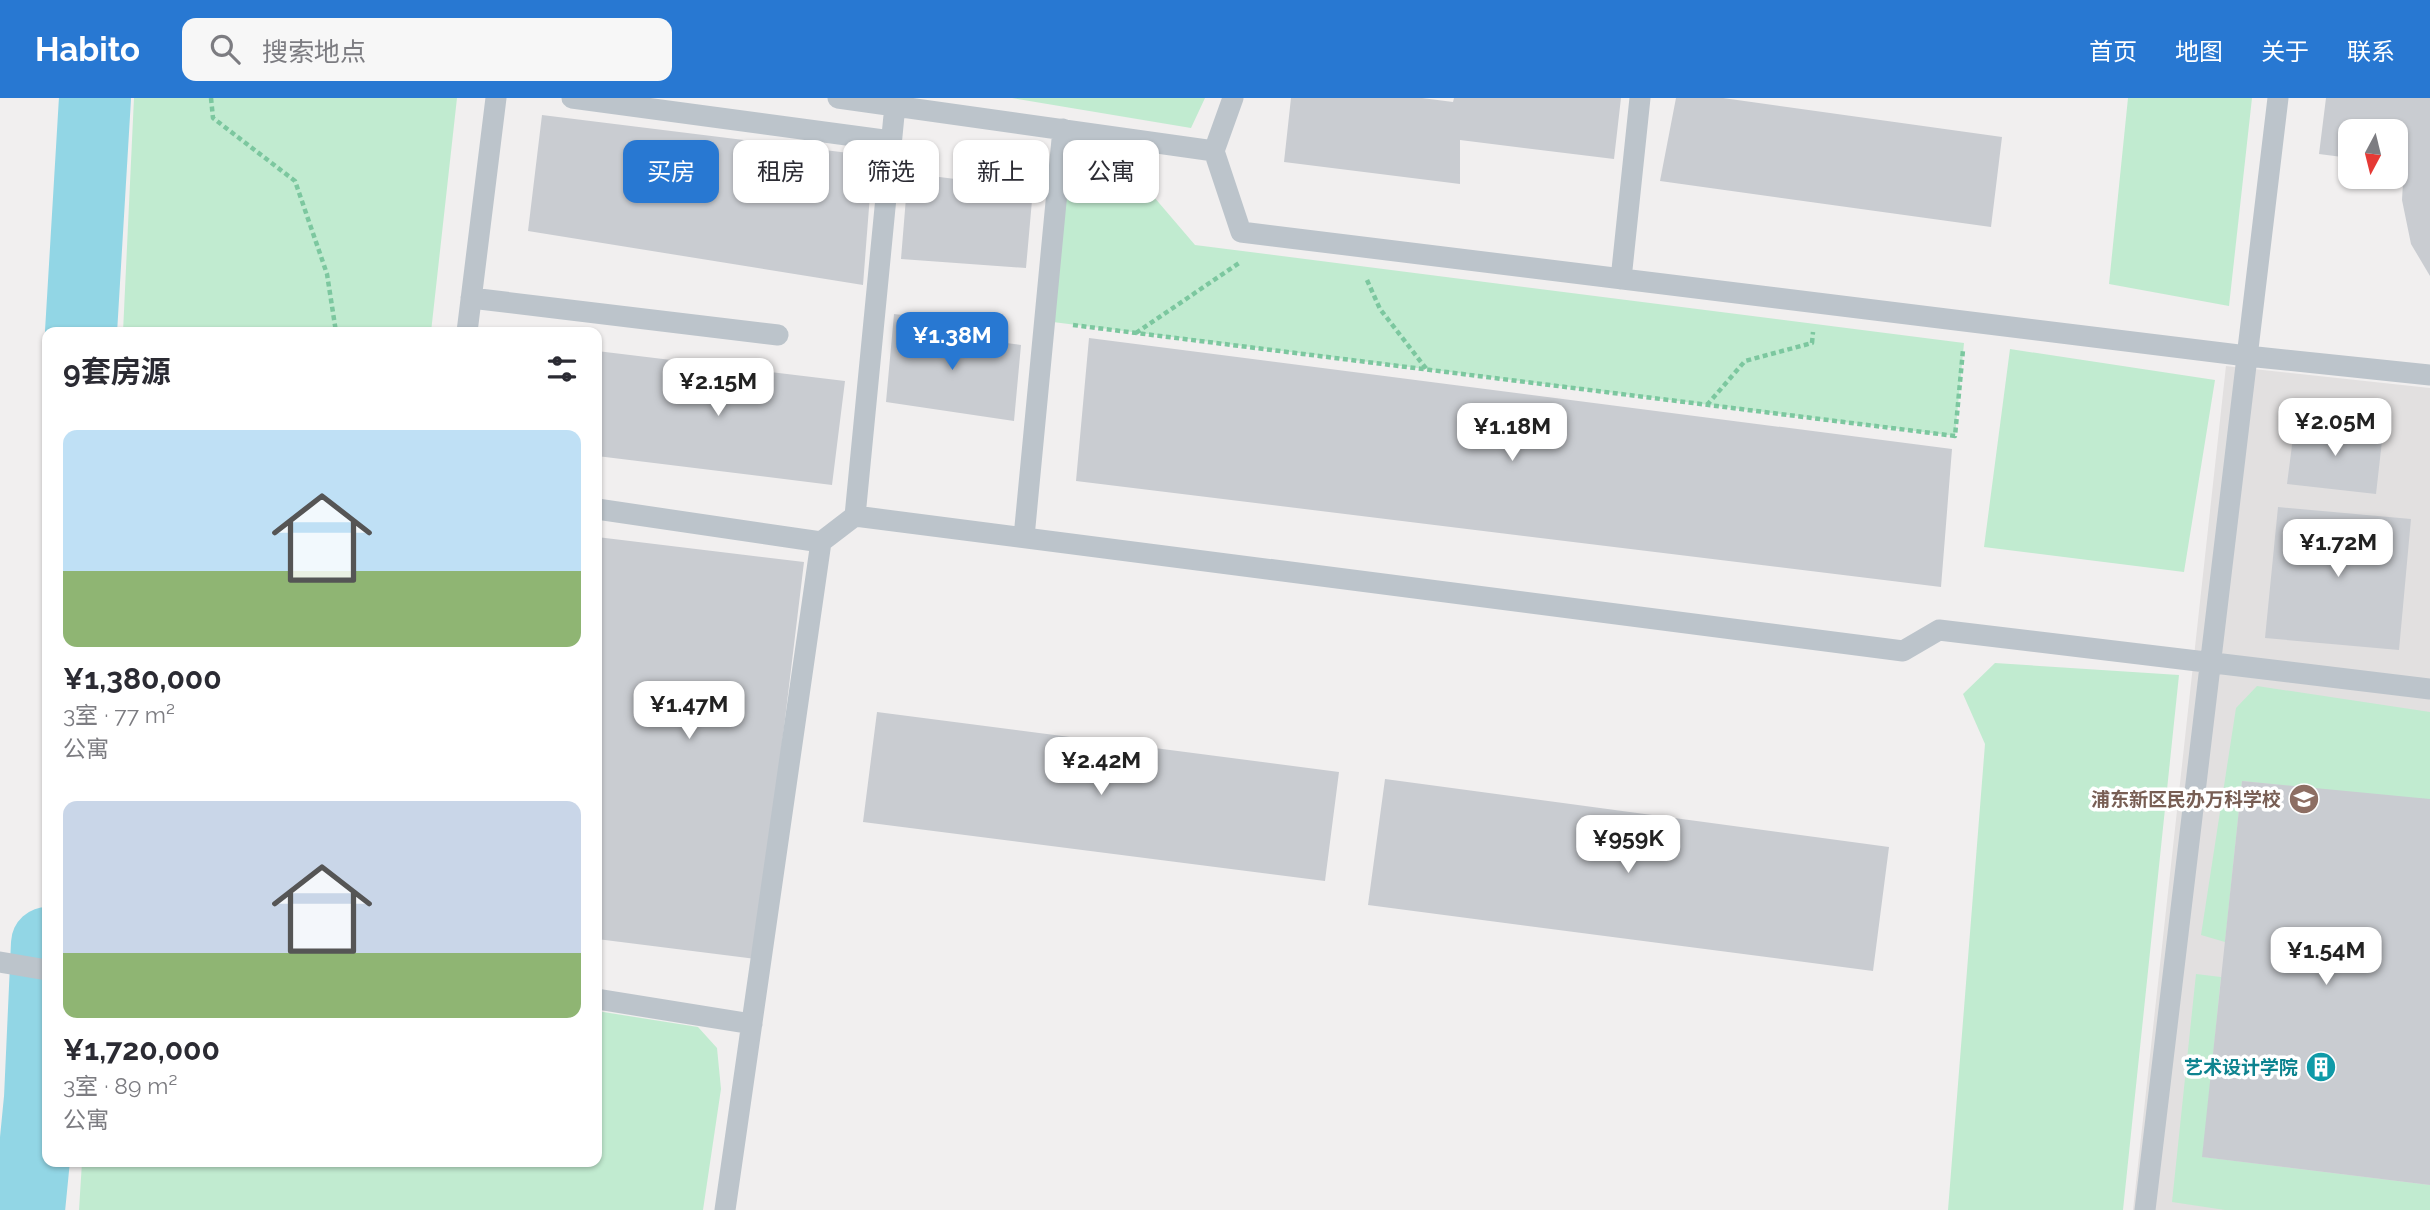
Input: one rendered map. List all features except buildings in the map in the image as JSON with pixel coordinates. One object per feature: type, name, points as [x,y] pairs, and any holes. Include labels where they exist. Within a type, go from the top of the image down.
[{"type":"lane","points":[[468,327],[496,98]]},
{"type":"lane","points":[[572,98],[884,140]]},
{"type":"lane","points":[[838,98],[1214,151]]},
{"type":"lane","points":[[1233,98],[1214,151],[1241,232],[2247,356],[2430,375]]},
{"type":"lane","points":[[1621,279],[1640,98]]},
{"type":"lane","points":[[2145,1210],[2278,98]]},
{"type":"lane","points":[[891,140],[895,105]]},
{"type":"lane","points":[[1024,537],[1063,129]]},
{"type":"lane","points":[[855,516],[885,203]]},
{"type":"lane","points":[[471,298],[778,335]]},
{"type":"lane","points":[[602,510],[821,542]]},
{"type":"lane","points":[[724,1210],[821,542],[855,516],[1903,651],[1939,630],[2430,689]]},
{"type":"lane","points":[[0,962],[42,969]]},
{"type":"lane","points":[[602,1000],[752,1024]]},
{"type":"path","points":[[211,98],[213,118],[295,181],[327,274],[335,327]]},
{"type":"path","points":[[1136,333],[1233,269],[1264,235]]},
{"type":"path","points":[[1365,247],[1365,274],[1380,309],[1429,371]]},
{"type":"path","points":[[1707,405],[1745,362],[1812,343],[1817,303]]},
{"type":"path","points":[[1045,321],[1955,436],[1966,321]]},
{"type":"shaded area","name":"浦东新区民办万科学校","points":[[2226,366],[2430,388],[2430,1210],[2133,1210]]},
{"type":"green space","points":[[134,98],[457,98],[432,327],[123,327]]},
{"type":"green space","points":[[1012,98],[1205,98],[1191,128]]},
{"type":"green space","points":[[2128,98],[2252,98],[2229,306],[2109,284]]},
{"type":"green space","points":[[1061,159],[1063,203],[1159,203],[1195,245],[1964,343],[1955,436],[1045,321]]},
{"type":"green space","points":[[2010,349],[2215,380],[2184,572],[1984,547]]},
{"type":"green space","points":[[1995,663],[2179,675],[2123,1210],[1948,1210],[1985,744],[1963,694]]},
{"type":"green space","points":[[2257,686],[2430,712],[2430,801],[2242,781],[2225,942],[2201,935],[2236,708]]},
{"type":"green space","points":[[2196,974],[2221,977],[2203,1157],[2430,1185],[2430,1210],[2225,1210],[2172,1202]]},
{"type":"green space","points":[[602,1012],[698,1027],[717,1048],[721,1089],[703,1210],[79,1210],[82,1167],[602,1167]]},
{"type":"waterway","points":[[81,327],[95,98]]},
{"type":"waterway","points":[[29,1210],[42,1054]]},
{"type":"place","name":"浦东新区民办万科学校","points":[[2304,799]]},
{"type":"place","name":"艺术设计学院","points":[[2321,1067]]}]
